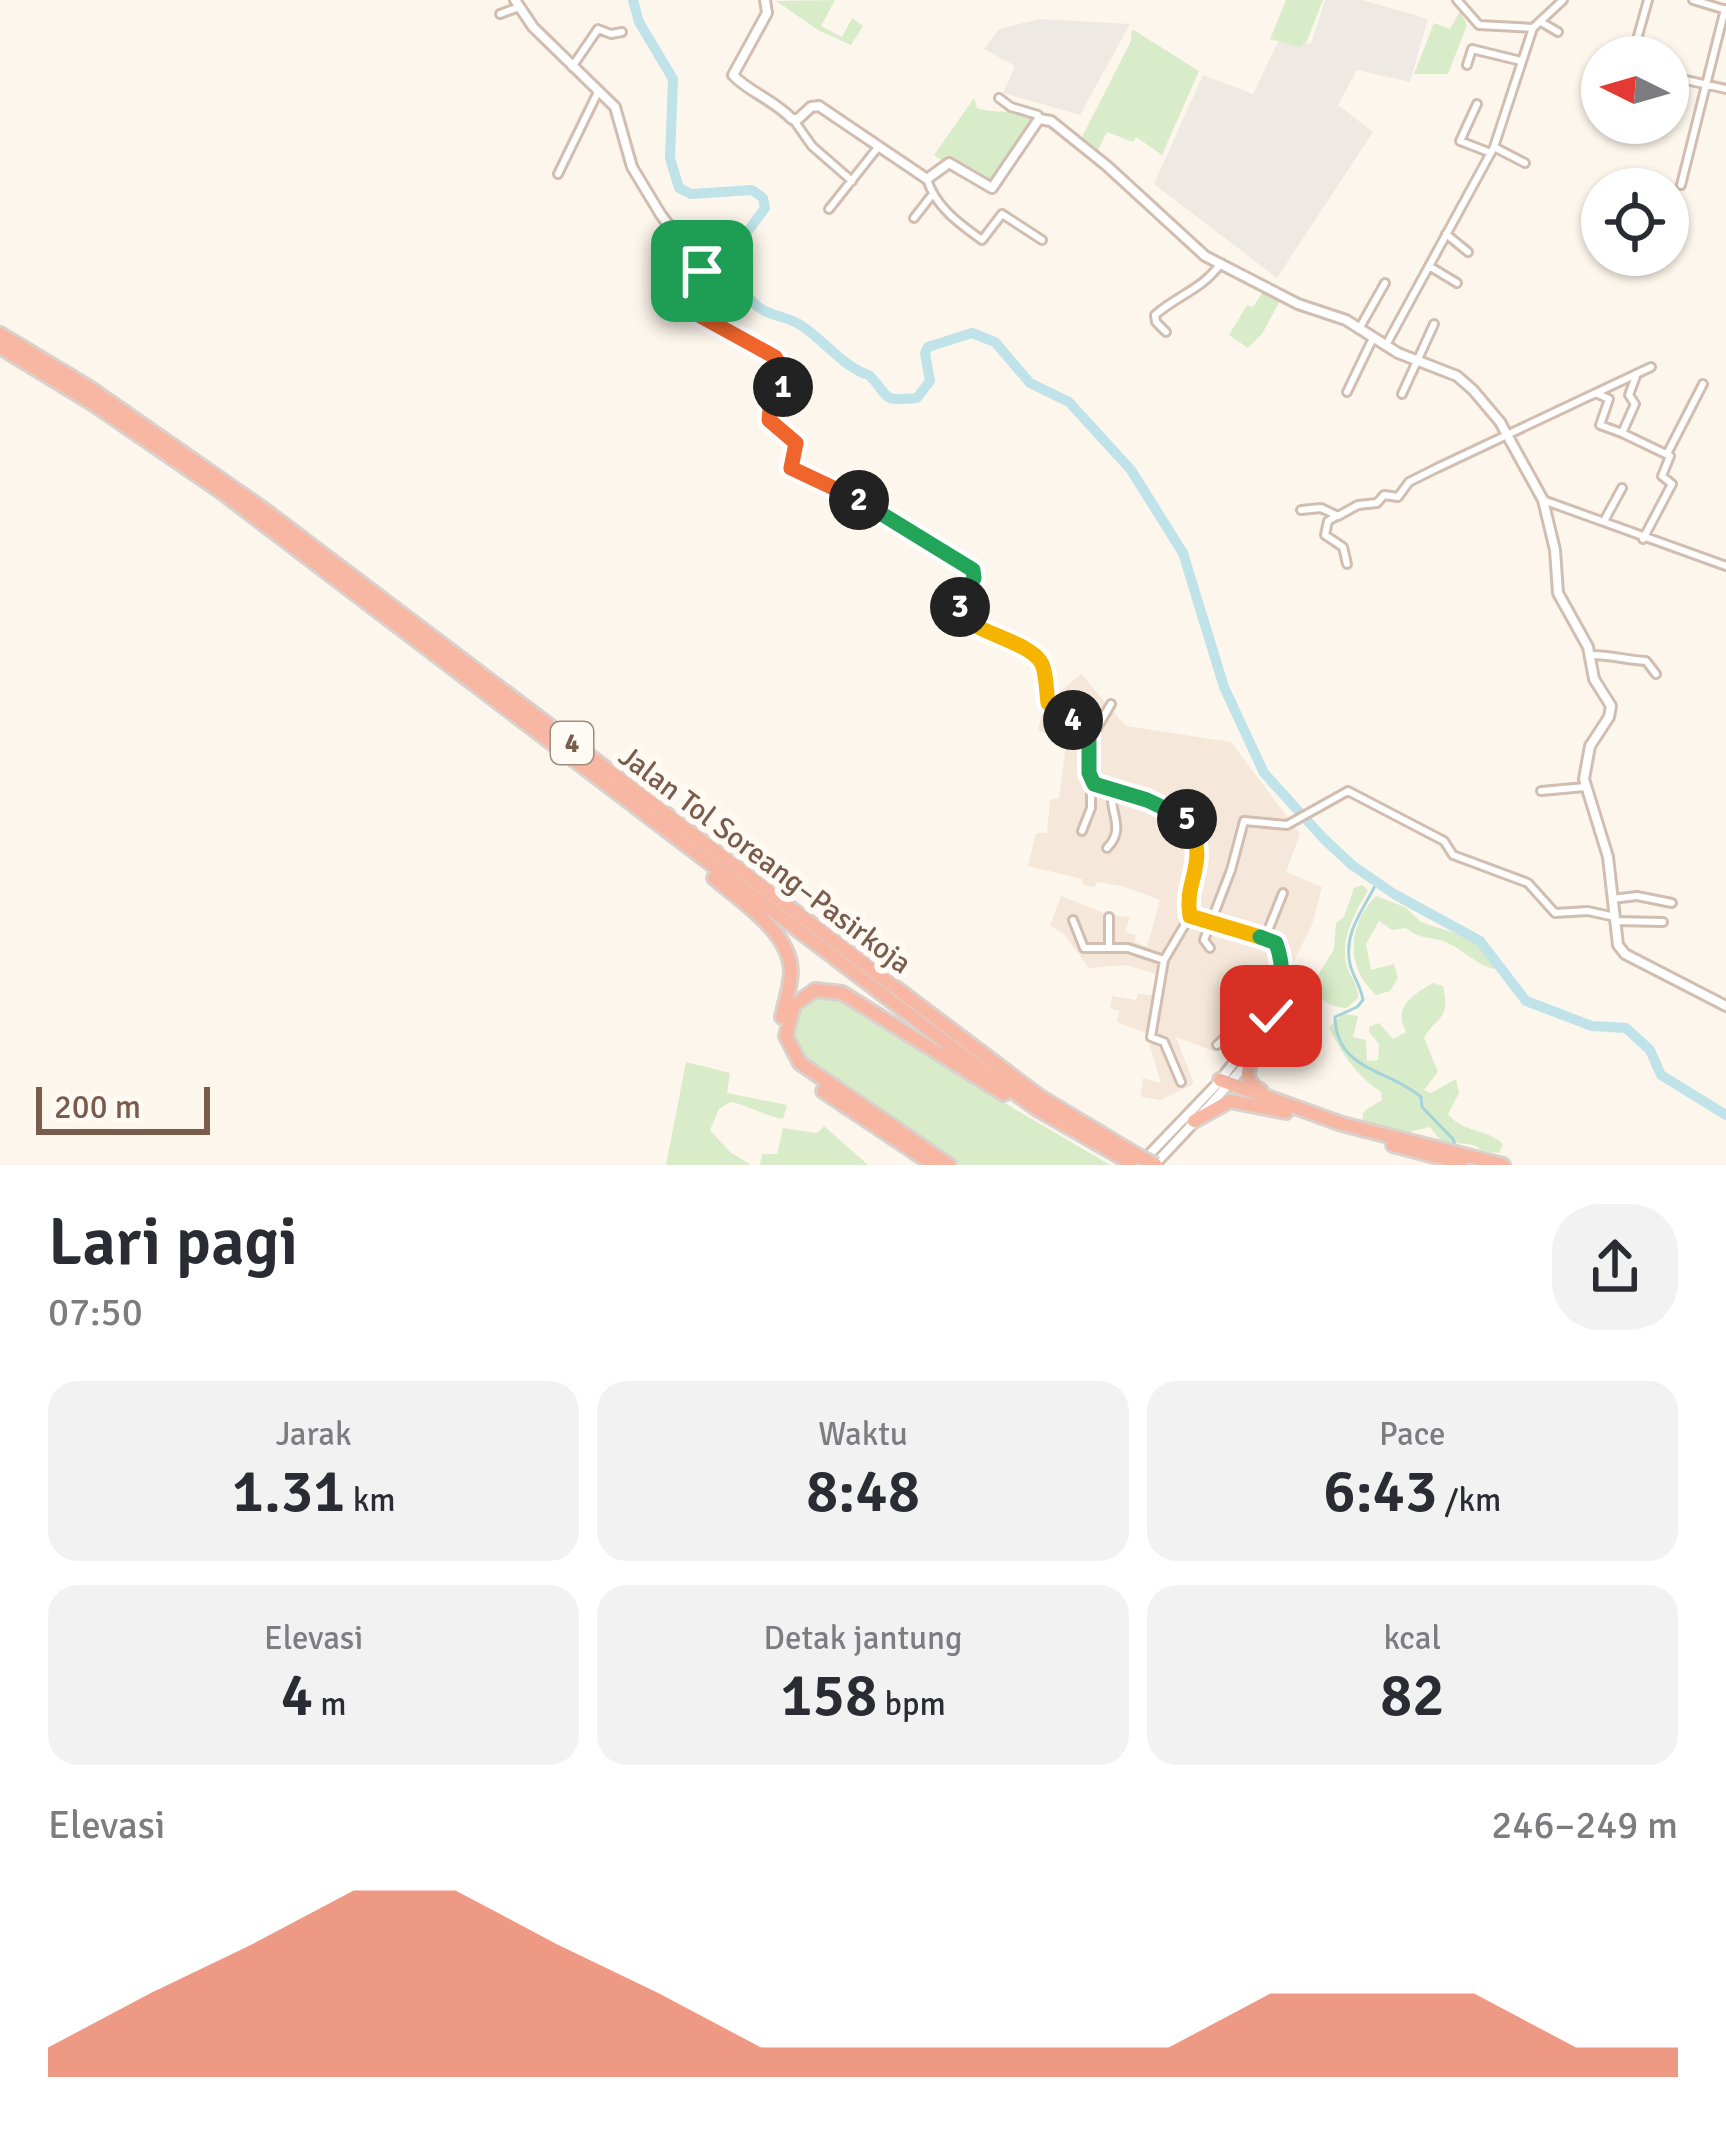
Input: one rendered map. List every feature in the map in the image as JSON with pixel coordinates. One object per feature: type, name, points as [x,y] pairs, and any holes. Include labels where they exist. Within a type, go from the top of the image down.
[{"type":"highway","name":"Jalan Tol Soreang–Pasirkoja","points":[[0,334],[88,387],[207,469],[1040,1097],[1145,1163]]},
{"type":"highway","name":"Jalan Tol Soreang–Pasirkoja","points":[[0,347],[219,490],[679,843],[1037,1109],[1145,1163]]},
{"type":"highway","points":[[679,843],[761,918],[785,949],[791,974],[779,1034],[790,1064],[935,1165]]},
{"type":"highway","points":[[949,1165],[793,1055],[786,1027],[800,998],[815,990],[842,993],[1014,1101],[1037,1109]]},
{"type":"highway","points":[[1257,1047],[1247,1079],[1254,1088],[1282,1102]]},
{"type":"highway","points":[[1222,1083],[1441,1154]]},
{"type":"highway","points":[[1222,1083],[1299,1114]]},
{"type":"highway","points":[[1194,1120],[1230,1101],[1503,1165]]},
{"type":"street","points":[[765,0],[767,13],[733,75],[775,102],[812,146],[853,181]]},
{"type":"street","points":[[1457,0],[1479,25],[1533,28]]},
{"type":"street","points":[[1386,345],[1493,150],[1533,28],[1563,0]]},
{"type":"street","points":[[1638,36],[1648,0]]},
{"type":"street","points":[[1685,168],[1726,10],[1694,0]]},
{"type":"street","points":[[500,14],[517,4],[572,67],[612,103],[632,167],[702,268],[687,304],[775,357],[785,371],[784,386],[769,417],[771,424],[796,443],[791,468],[878,509],[970,567],[974,578],[959,614],[976,628],[1036,656],[1044,668],[1048,703],[1091,739],[1091,808],[1082,831]]},
{"type":"street","points":[[1541,22],[1558,32]]},
{"type":"street","points":[[572,67],[598,29],[622,32]]},
{"type":"street","points":[[1467,65],[1472,49],[1521,61]]},
{"type":"street","points":[[1689,81],[1726,89]]},
{"type":"street","points":[[558,173],[598,92]]},
{"type":"street","points":[[999,98],[1065,131],[1194,248],[1298,304],[1346,320],[1416,362],[1465,381],[1506,434],[1544,500],[1556,550],[1558,592],[1591,655],[1594,679],[1609,701],[1611,712],[1588,753],[1586,787],[1608,857],[1618,944],[1625,954],[1726,1006]]},
{"type":"street","points":[[1477,104],[1460,141],[1525,163]]},
{"type":"street","points":[[793,119],[819,106],[928,178],[932,195],[983,240],[1002,214],[1042,240]]},
{"type":"street","points":[[928,178],[947,163],[994,188],[1039,119]]},
{"type":"street","points":[[829,209],[880,145]]},
{"type":"street","points":[[914,218],[932,195]]},
{"type":"street","points":[[1446,234],[1468,252]]},
{"type":"street","points":[[1166,332],[1155,315],[1173,300],[1207,284],[1221,263]]},
{"type":"street","points":[[1429,266],[1457,283]]},
{"type":"street","points":[[1359,329],[1385,283]]},
{"type":"street","points":[[1402,394],[1434,324]]},
{"type":"street","points":[[1347,392],[1373,338]]},
{"type":"street","points":[[1347,564],[1343,548],[1324,532],[1328,521],[1358,505],[1377,503],[1384,495],[1398,497],[1409,482],[1651,367]]},
{"type":"street","points":[[1622,433],[1635,404],[1629,395],[1638,373]]},
{"type":"street","points":[[1667,454],[1702,384]]},
{"type":"street","points":[[1595,392],[1609,398],[1600,425],[1671,459],[1662,476],[1672,484],[1643,538]]},
{"type":"street","points":[[1604,521],[1622,488]]},
{"type":"street","points":[[1544,500],[1726,566]]},
{"type":"street","points":[[1301,510],[1321,508],[1336,516]]},
{"type":"street","points":[[1591,655],[1646,661],[1655,672]]},
{"type":"street","points":[[1091,739],[1111,704]]},
{"type":"street","points":[[1091,782],[1189,820],[1199,857],[1188,904],[1190,916],[1164,960],[1150,1037],[1164,1042],[1181,1082]]},
{"type":"street","points":[[1541,791],[1586,787]]},
{"type":"street","points":[[1107,848],[1118,820],[1112,790]]},
{"type":"street","points":[[1210,948],[1204,940],[1243,822],[1283,825],[1350,791],[1444,841],[1453,855],[1528,883],[1555,913],[1588,911],[1615,919],[1663,922]]},
{"type":"street","points":[[1265,938],[1283,893]]},
{"type":"street","points":[[1612,899],[1636,896],[1672,903]]},
{"type":"street","points":[[1145,1163],[1257,1047],[1277,1019],[1282,1002],[1278,947],[1265,938],[1190,916]]},
{"type":"street","points":[[1109,917],[1109,947]]},
{"type":"street","points":[[1073,920],[1084,948],[1129,948],[1164,960]]},
{"type":"street","points":[[1217,1045],[1280,988]]},
{"type":"street","points":[[1145,1163],[1194,1120],[1282,1002]]},
{"type":"shaded area","points":[[1325,0],[1362,0],[1428,19],[1410,82],[1357,70],[1338,105],[1373,132],[1277,278],[1154,184],[1203,75],[1253,94],[1280,38],[1311,44]]},
{"type":"shaded area","points":[[1040,19],[1130,24],[1080,115],[1003,93],[1015,66],[984,49],[999,29]]},
{"type":"shaded area","points":[[1081,674],[1126,726],[1231,742],[1300,834],[1286,872],[1322,887],[1312,925],[1273,1003],[1213,1051],[1176,1037],[1194,1084],[1160,1100],[1142,1097],[1143,1078],[1161,1083],[1146,1033],[1117,1022],[1119,1011],[1110,1008],[1112,996],[1136,1000],[1138,994],[1155,995],[1156,974],[1126,965],[1089,968],[1064,934],[1050,926],[1061,896],[1109,915],[1130,917],[1125,932],[1136,935],[1135,942],[1147,947],[1160,900],[1122,886],[1084,885],[1082,879],[1028,866],[1036,833],[1047,833],[1050,800],[1059,798],[1066,745],[1038,730],[1044,705]]},
{"type":"green space","points":[[835,0],[821,26],[842,37],[852,18],[863,26],[851,45],[818,30],[776,1]]},
{"type":"green space","points":[[1286,0],[1323,0],[1307,41],[1300,47],[1270,39]]},
{"type":"green space","points":[[1460,11],[1467,25],[1448,74],[1414,74],[1434,23],[1450,29]]},
{"type":"green space","points":[[1132,29],[1199,71],[1162,155],[1136,137],[1133,142],[1107,132],[1098,150],[1082,137],[1131,41]]},
{"type":"green space","points":[[974,98],[977,108],[1032,118],[989,182],[953,160],[934,155]]},
{"type":"green space","points":[[1264,290],[1281,299],[1262,334],[1248,348],[1229,335],[1247,305],[1253,307]]},
{"type":"green space","points":[[1362,885],[1368,890],[1349,928],[1345,948],[1358,998],[1342,1008],[1321,998],[1312,985],[1334,949],[1336,923],[1344,917],[1354,888]]},
{"type":"green space","points":[[1376,896],[1405,907],[1421,922],[1463,936],[1481,948],[1496,969],[1443,941],[1406,928],[1392,930],[1379,921],[1366,944],[1371,970],[1394,964],[1398,978],[1390,991],[1376,995],[1359,972],[1354,946],[1359,920]]},
{"type":"green space","points":[[1433,983],[1443,986],[1445,1005],[1424,1038],[1438,1072],[1424,1090],[1431,1093],[1456,1079],[1459,1093],[1448,1114],[1503,1144],[1499,1153],[1441,1141],[1430,1127],[1404,1133],[1362,1120],[1364,1111],[1382,1100],[1381,1092],[1350,1063],[1329,1028],[1343,1014],[1358,1016],[1353,1037],[1366,1040],[1367,1061],[1378,1060],[1379,1044],[1369,1027],[1379,1023],[1393,1039],[1406,1032],[1403,1009]]},
{"type":"green space","points":[[823,995],[844,998],[991,1095],[1110,1165],[958,1165],[806,1065],[790,1039],[798,1009]]},
{"type":"green space","points":[[686,1062],[730,1073],[727,1093],[787,1105],[783,1119],[730,1102],[719,1109],[710,1130],[730,1152],[751,1165],[666,1165]]},
{"type":"green space","points":[[824,1126],[868,1165],[760,1165],[762,1154],[777,1154],[783,1128],[817,1133]]},
{"type":"waterway","points":[[633,0],[639,22],[673,79],[670,158],[679,188],[691,194],[752,190],[763,198],[765,208],[731,254],[751,300],[808,330],[869,375],[891,398],[917,398],[930,381],[928,347],[972,333],[995,342],[1030,383],[1069,402],[1131,470],[1183,553],[1224,687],[1264,773],[1324,839],[1394,894],[1480,941],[1526,1001],[1592,1026],[1626,1028],[1650,1050],[1661,1075],[1726,1115]]},
{"type":"waterway","points":[[1377,882],[1349,941],[1350,964],[1363,1000],[1335,1017],[1338,1035],[1354,1059],[1421,1097],[1422,1107],[1455,1146]]},
{"type":"route","points":[[702,271],[688,296],[690,308],[775,357],[785,371],[784,386],[769,417],[771,424],[796,443],[791,468],[878,509],[970,567],[974,578],[959,614],[976,628],[1036,656],[1044,668],[1048,703],[1089,733],[1091,782],[1189,820],[1199,857],[1188,913],[1276,943],[1282,1002],[1271,1016]]}]
